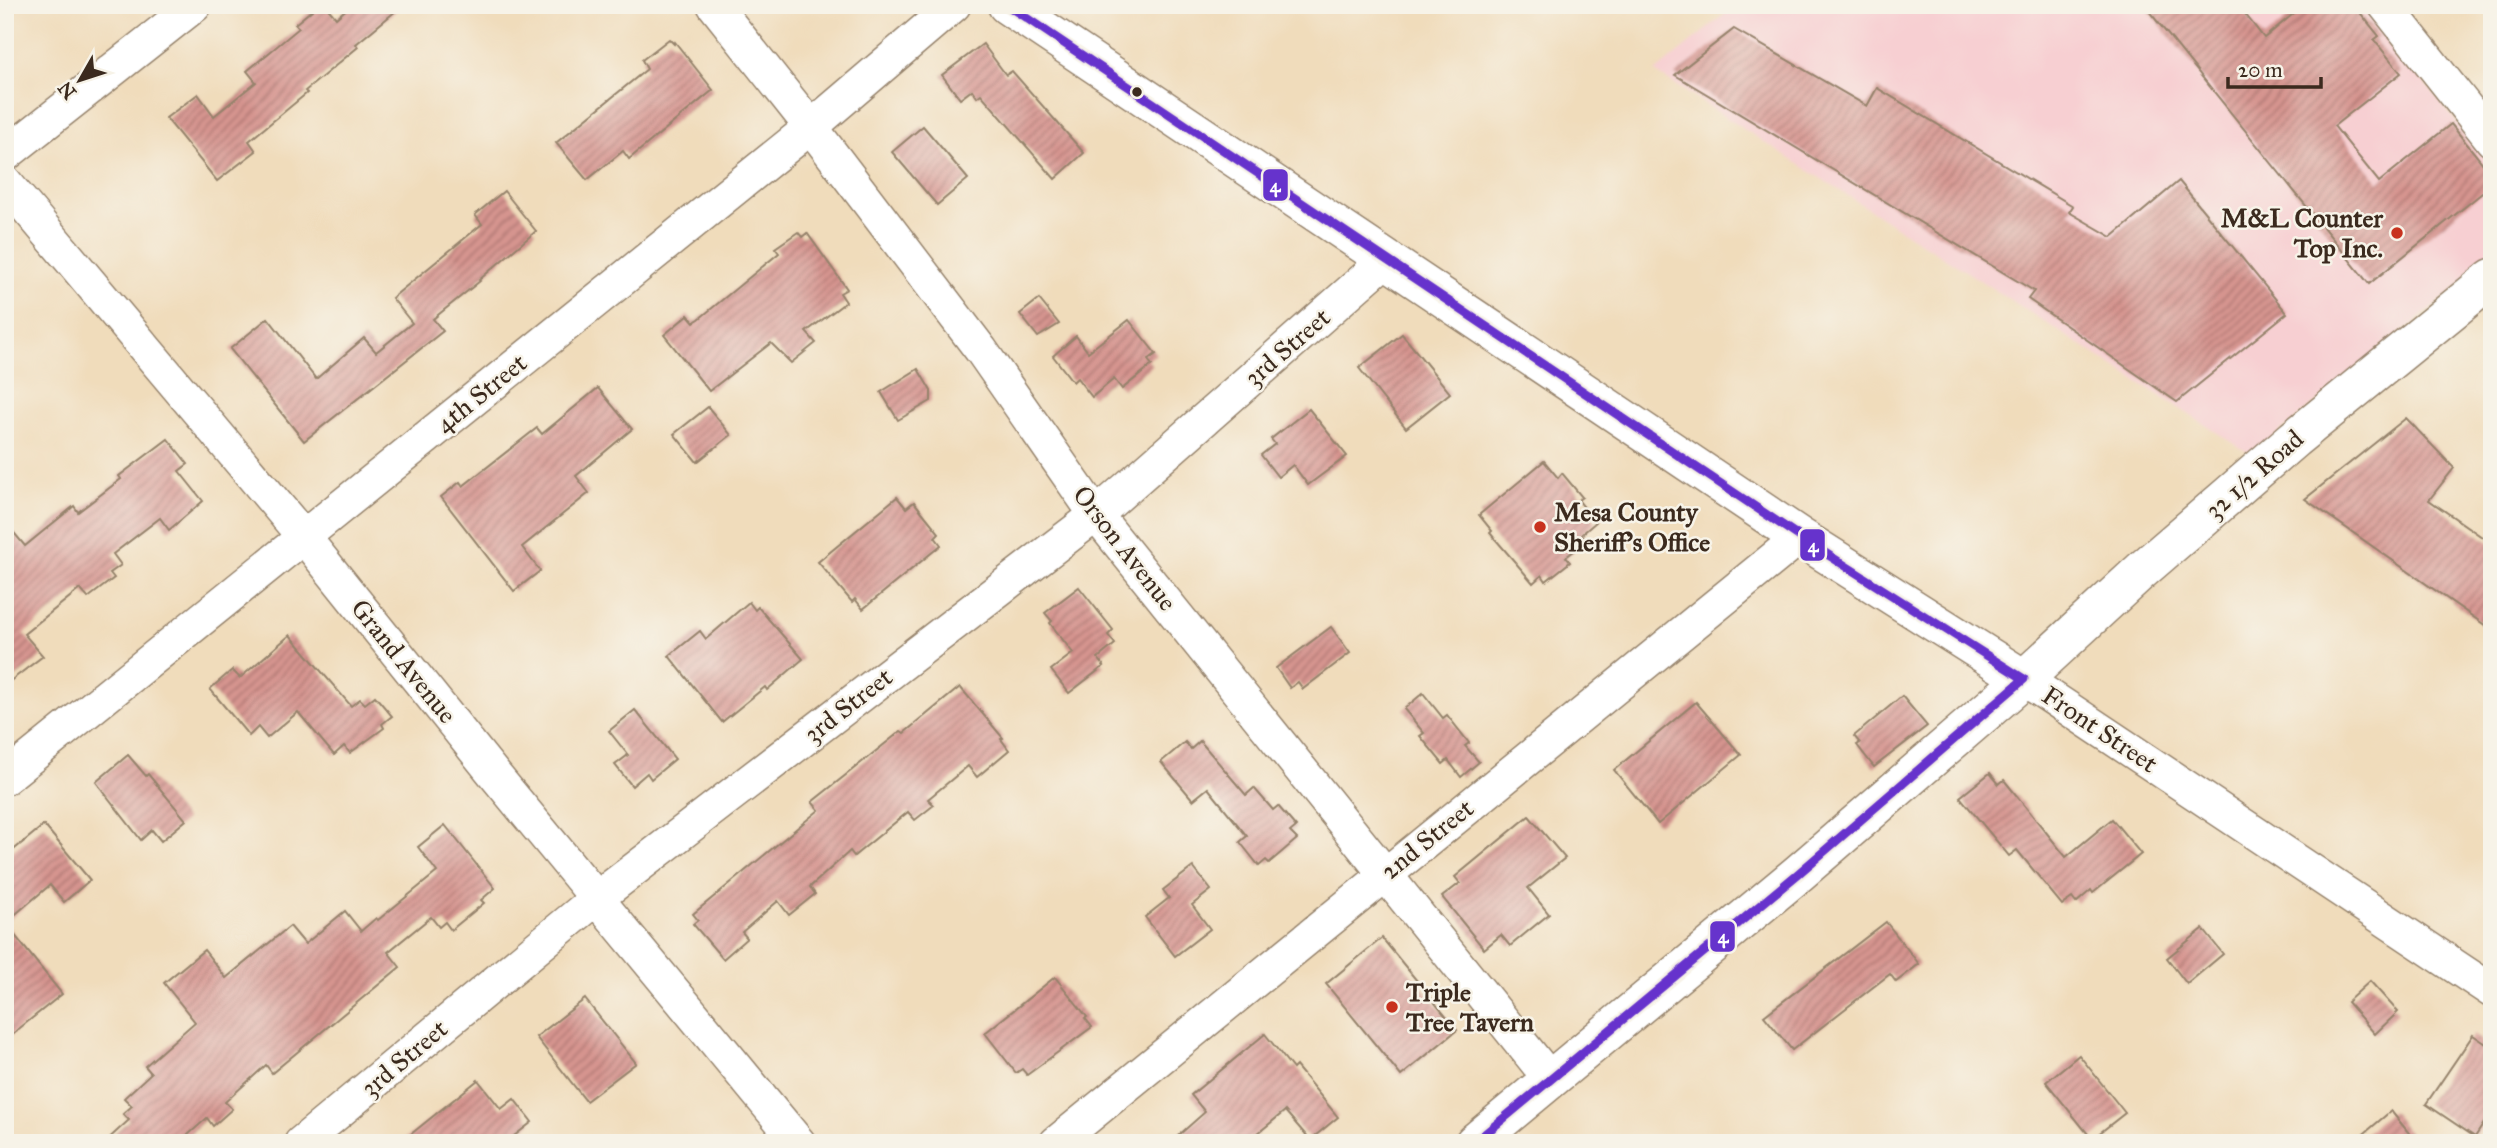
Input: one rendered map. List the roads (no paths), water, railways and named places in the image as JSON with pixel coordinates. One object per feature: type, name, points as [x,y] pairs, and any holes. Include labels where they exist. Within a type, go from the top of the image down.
[{"type":"street","points":[[5,155],[195,5]]},
{"type":"street","name":"Orson Avenue","points":[[714,5],[981,350],[1096,514],[1550,1079]]},
{"type":"street","name":"4th Street","points":[[5,778],[811,127],[954,5]]},
{"type":"street","name":"Front Street","points":[[1007,5],[1800,537],[2024,679],[2492,990]]},
{"type":"street","points":[[2385,5],[2492,140]]},
{"type":"street","name":"Grand Avenue","points":[[5,182],[303,536],[799,1143]]},
{"type":"street","name":"3rd Street","points":[[301,1143],[597,898],[1096,514],[1387,259]]},
{"type":"street","name":"32 1/2 Road","points":[[1474,1143],[1799,873],[2024,679],[2141,571],[2294,439],[2492,278]]},
{"type":"street","name":"2nd Street","points":[[1056,1143],[1800,537]]},
{"type":"place","name":"M&L Counter Top Inc.","points":[[2397,233]]},
{"type":"place","name":"Mesa County Sheriff's Office","points":[[1540,527]]},
{"type":"place","name":"Triple Tree Tavern","points":[[1392,1007]]}]
